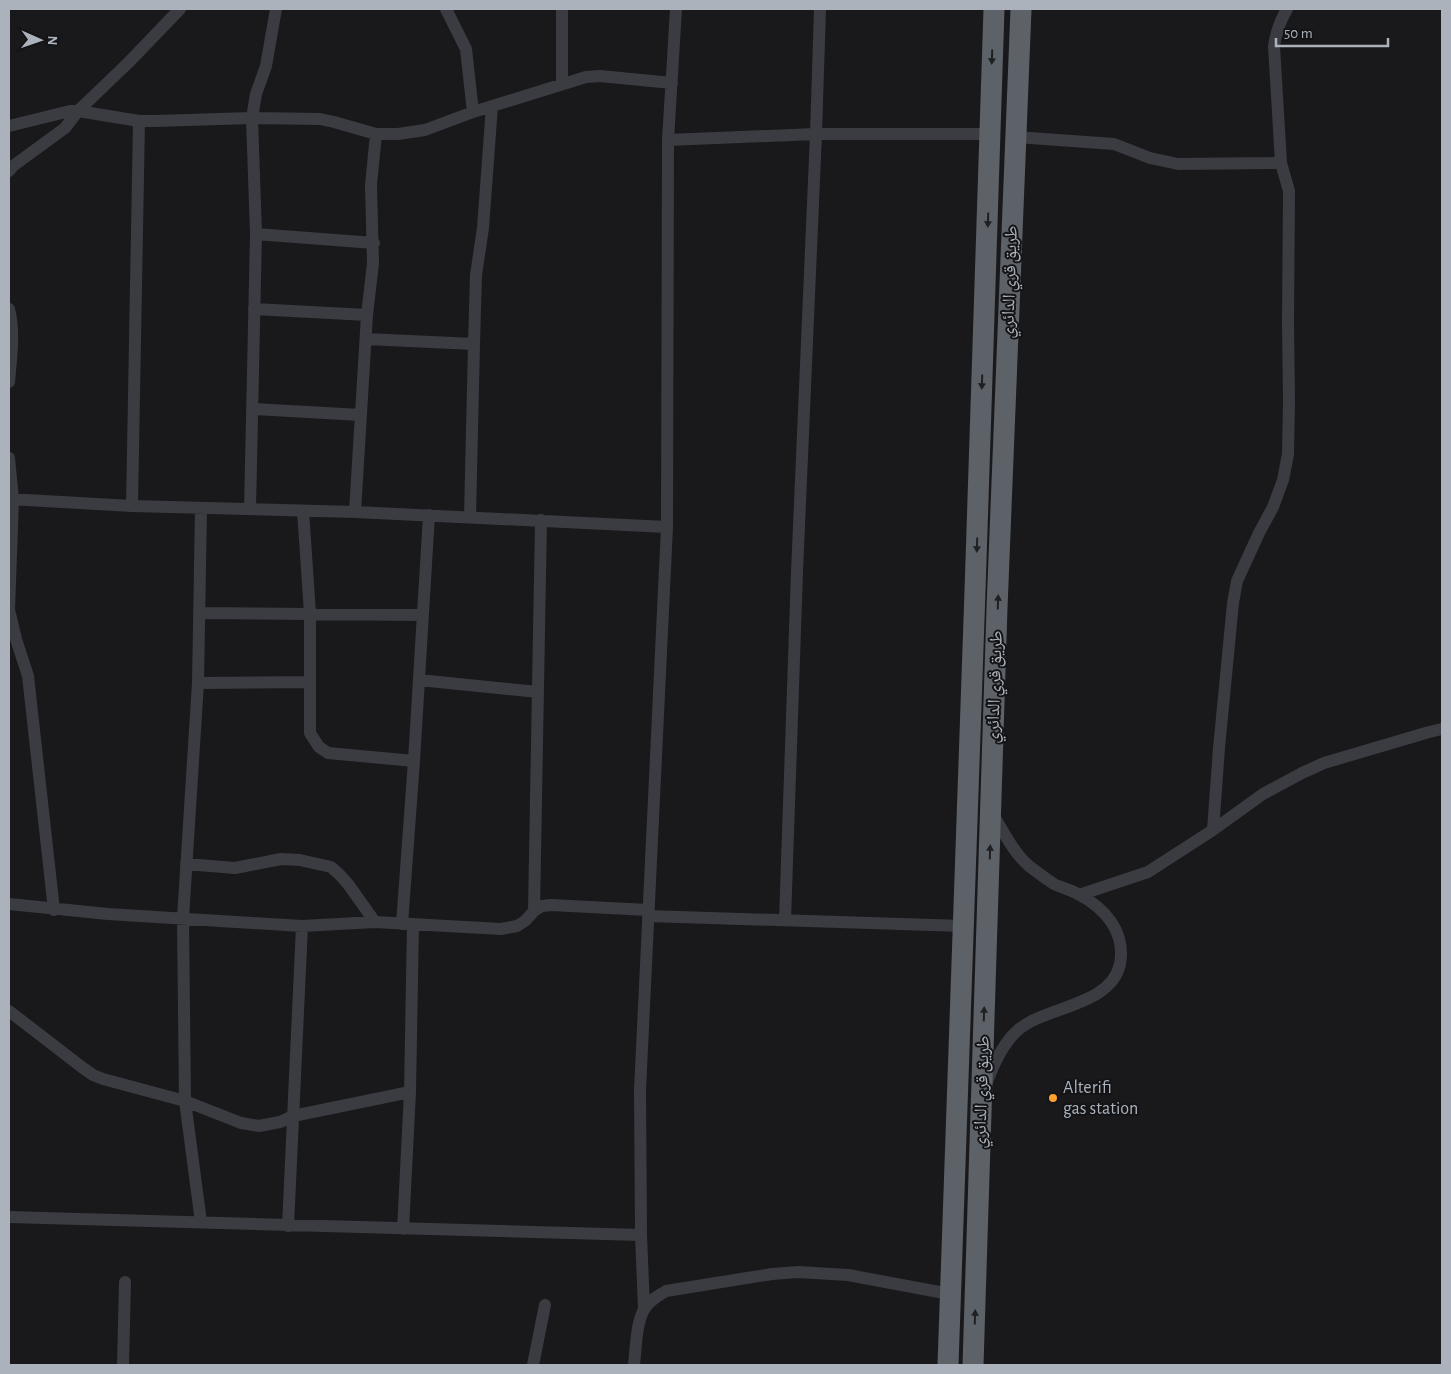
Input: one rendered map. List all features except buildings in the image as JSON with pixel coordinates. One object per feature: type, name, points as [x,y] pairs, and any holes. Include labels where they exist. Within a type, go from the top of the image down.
[{"type":"highway","name":"طريق قري الدائري","points":[[948,1365],[994,9]]},
{"type":"highway","name":"طريق قري الدائري","points":[[973,1365],[991,810],[1021,9]]},
{"type":"street","points":[[9,171],[13,166],[65,128],[78,111],[180,9]]},
{"type":"street","points":[[250,509],[256,234],[252,118],[256,94],[266,66],[276,9]]},
{"type":"street","points":[[446,9],[466,49],[473,112]]},
{"type":"street","points":[[562,9],[562,84]]},
{"type":"street","points":[[644,1309],[641,1236],[640,1090],[667,527],[668,140],[676,9]]},
{"type":"street","points":[[785,920],[820,9]]},
{"type":"street","points":[[1213,830],[1219,748],[1233,603],[1237,581],[1259,532],[1273,507],[1283,480],[1288,454],[1290,191],[1282,163],[1274,46],[1279,23],[1287,9]]},
{"type":"street","points":[[9,126],[70,111],[78,111],[139,121],[252,118],[320,119],[376,134],[398,134],[425,130],[473,112],[586,77],[600,76],[672,83]]},
{"type":"street","points":[[470,517],[476,275],[483,228],[492,106]]},
{"type":"street","points":[[132,506],[139,121]]},
{"type":"street","points":[[355,512],[367,315],[373,272],[374,243],[371,185],[376,134]]},
{"type":"street","points":[[668,140],[816,134],[990,134]]},
{"type":"street","points":[[1015,137],[1114,144],[1150,158],[1178,164],[1282,163]]},
{"type":"street","points":[[256,234],[374,243]]},
{"type":"street","points":[[9,309],[13,339],[9,382]]},
{"type":"street","points":[[254,309],[367,315]]},
{"type":"street","points":[[366,339],[474,344]]},
{"type":"street","points":[[252,409],[361,415]]},
{"type":"street","points":[[9,458],[11,499],[9,610],[28,676],[54,910]]},
{"type":"street","points":[[11,499],[132,506],[429,515],[667,527]]},
{"type":"street","points":[[201,508],[198,683],[183,918],[185,1101],[201,1222]]},
{"type":"street","points":[[303,510],[310,613],[310,733],[319,747],[328,753],[414,760]]},
{"type":"street","points":[[403,1229],[410,1092],[408,924],[414,760],[429,515]]},
{"type":"street","points":[[534,910],[541,520]]},
{"type":"street","points":[[200,613],[423,615]]},
{"type":"street","points":[[419,680],[538,692]]},
{"type":"street","points":[[198,683],[310,682]]},
{"type":"street","points":[[1079,895],[1148,872],[1213,830],[1263,794],[1309,769],[1333,760],[1442,729]]},
{"type":"street","points":[[982,1093],[996,1060],[1006,1043],[1018,1030],[1033,1020],[1076,1004],[1109,985],[1118,972],[1122,955],[1120,939],[1112,921],[1099,907],[1054,883],[1028,865],[1013,847],[991,810]]},
{"type":"street","points":[[186,864],[235,868],[281,859],[300,860],[330,867],[348,884],[375,922]]},
{"type":"street","points":[[9,904],[54,910],[302,926],[375,922],[501,929],[517,926],[525,921],[534,910],[542,906],[551,905],[648,913],[785,920],[963,926]]},
{"type":"street","points":[[288,1226],[302,926]]},
{"type":"street","points":[[9,1011],[93,1075],[185,1101],[241,1123],[259,1126],[280,1122],[293,1116],[410,1092]]},
{"type":"street","points":[[9,1217],[641,1236]]},
{"type":"street","points":[[634,1365],[640,1320],[644,1309],[653,1298],[666,1291],[772,1274],[798,1272],[848,1276],[950,1294]]},
{"type":"street","points":[[123,1365],[125,1282]]},
{"type":"street","points":[[533,1365],[545,1305]]},
{"type":"place","name":"Alterifi gas station","points":[[1053,1098]]}]
